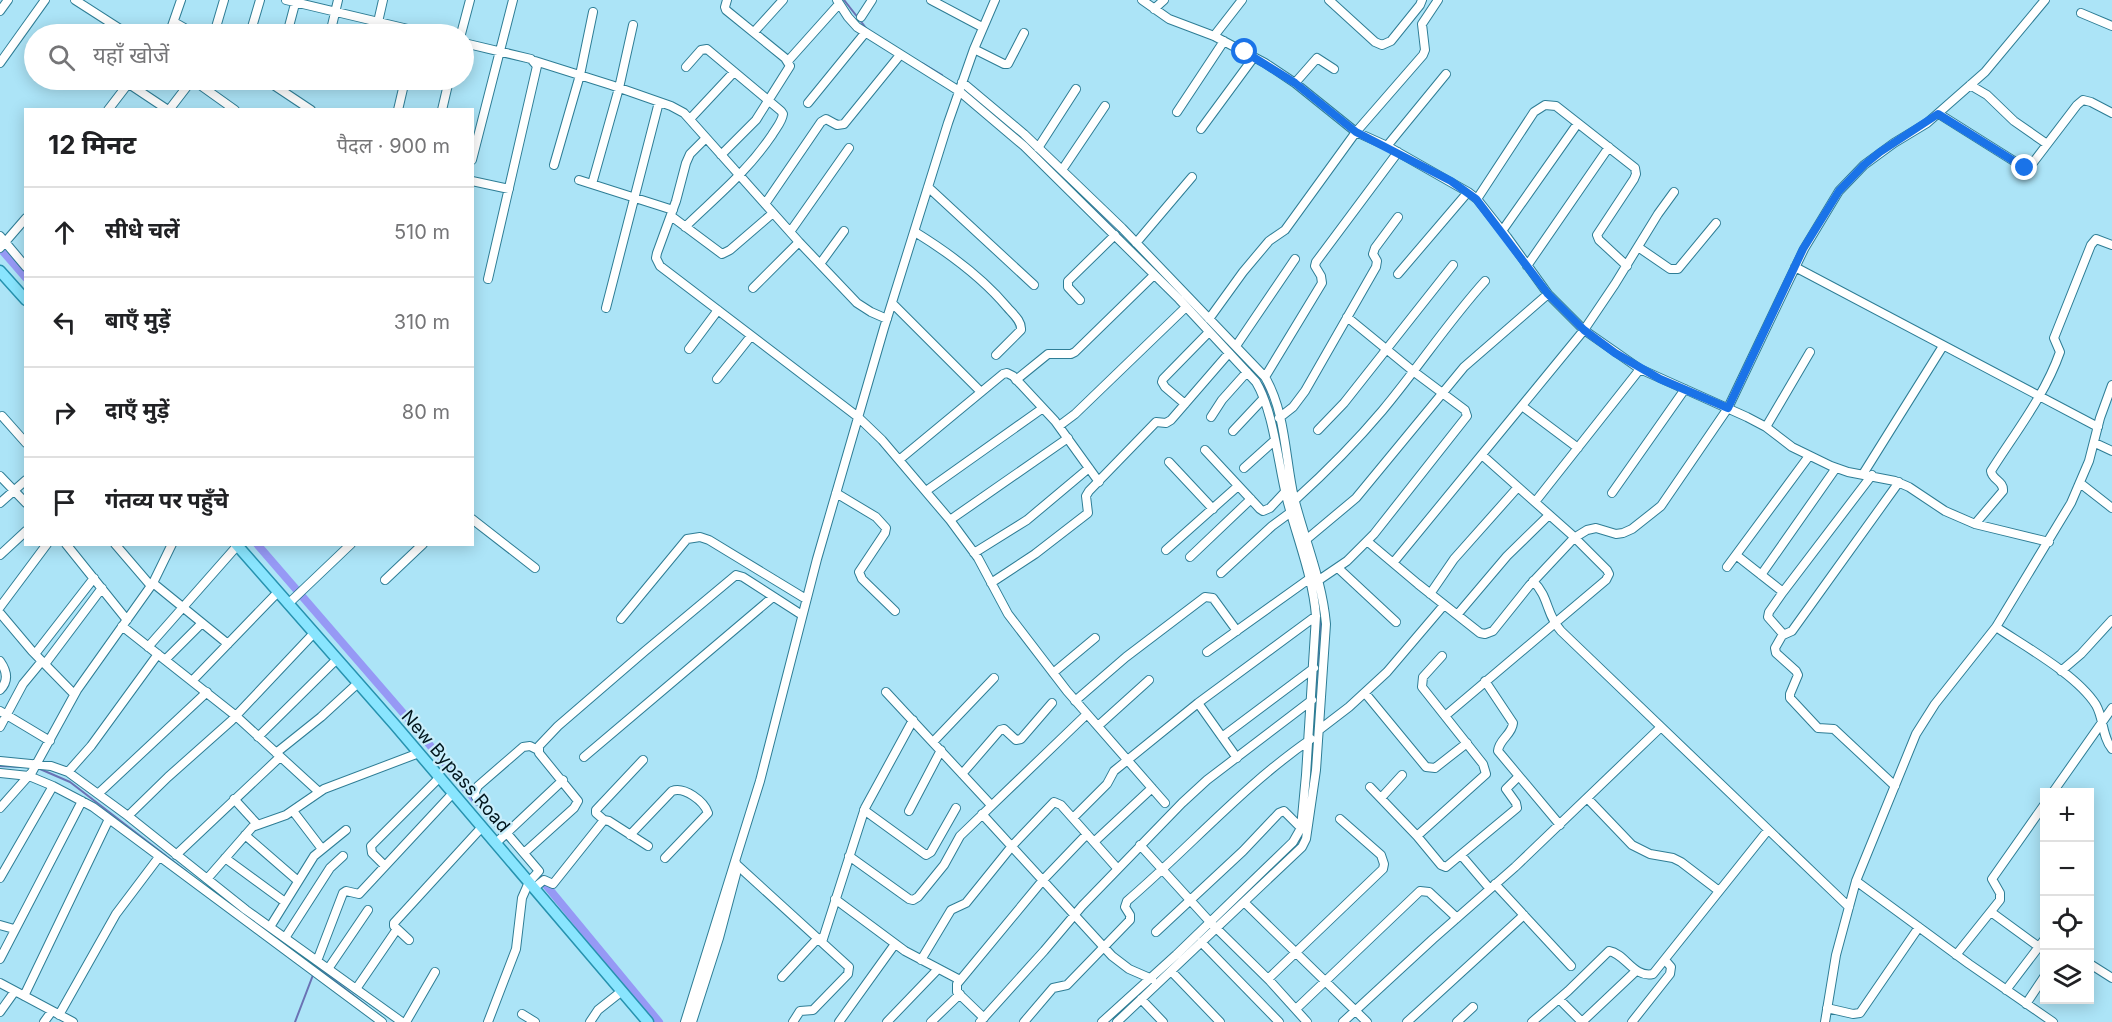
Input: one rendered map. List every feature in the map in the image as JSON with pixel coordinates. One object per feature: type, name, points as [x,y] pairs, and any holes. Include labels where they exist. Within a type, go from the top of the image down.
[{"type":"main road","points":[[0,271],[23,294]]},
{"type":"main road","name":"New Bypass Road","points":[[238,546],[278,592],[292,600],[314,633],[482,827],[502,837],[622,992],[648,1022]]},
{"type":"street","points":[[0,11],[8,0]]},
{"type":"street","points":[[28,24],[45,0]]},
{"type":"street","points":[[75,0],[112,24]]},
{"type":"street","points":[[178,24],[174,22],[181,0]]},
{"type":"street","points":[[217,24],[224,0]]},
{"type":"street","points":[[253,24],[260,0]]},
{"type":"street","points":[[332,24],[338,0]]},
{"type":"street","points":[[378,22],[383,0]]},
{"type":"street","points":[[464,24],[470,0]]},
{"type":"street","points":[[474,152],[513,0]]},
{"type":"street","points":[[721,155],[756,120],[790,66],[788,61],[726,10],[727,0]]},
{"type":"street","points":[[754,32],[783,0]]},
{"type":"street","points":[[861,16],[872,0]]},
{"type":"street","points":[[931,0],[982,27]]},
{"type":"street","points":[[685,1022],[760,781],[801,615],[887,319],[962,82],[982,27],[995,0]]},
{"type":"street","points":[[1142,0],[1175,22],[1214,36],[1254,57],[1295,83],[1356,132],[1398,152],[1468,192],[1502,231],[1548,294],[1584,330],[1640,369],[1766,427],[1792,447],[1836,468],[1899,482],[1945,511],[1975,524],[2049,542]]},
{"type":"street","points":[[1154,9],[1164,0]]},
{"type":"street","points":[[1214,36],[1242,0]]},
{"type":"street","points":[[1329,0],[1375,42],[1382,45],[1391,41],[1422,0]]},
{"type":"street","points":[[1209,319],[1243,272],[1274,236],[1285,230],[1356,132],[1423,55],[1425,50],[1422,24],[1438,0]]},
{"type":"street","points":[[1367,541],[1480,633],[1489,633],[1533,581],[1575,538],[1587,530],[1596,528],[1616,534],[1623,533],[1653,514],[1673,489],[1728,408],[1795,267],[1821,218],[1839,191],[1864,165],[1938,114],[1985,72],[2045,0]]},
{"type":"street","points":[[289,24],[293,1],[385,24]]},
{"type":"street","points":[[788,61],[838,2],[848,17],[865,33],[959,91],[1024,146],[1230,353],[1256,382],[1263,399],[1309,579],[1316,616],[1312,700],[1316,770],[1306,839],[1302,847],[1244,902],[1213,925],[1201,942],[1171,971],[1153,981],[1141,999],[1117,1022]]},
{"type":"street","points":[[554,165],[580,75],[593,12]]},
{"type":"street","points":[[2081,13],[2112,26]]},
{"type":"street","points":[[592,184],[619,88],[633,25]]},
{"type":"street","points":[[0,63],[24,29]]},
{"type":"street","points":[[808,103],[865,33]]},
{"type":"street","points":[[974,49],[1008,64],[1024,33]]},
{"type":"street","points":[[1177,112],[1224,41]]},
{"type":"street","points":[[474,45],[580,75],[677,109],[690,119],[820,264],[864,308],[887,319]]},
{"type":"street","points":[[685,227],[740,176],[762,150],[783,118],[781,111],[769,100],[707,49],[701,50],[686,67]]},
{"type":"street","points":[[765,204],[821,122],[826,119],[837,125],[844,124],[900,55]]},
{"type":"street","points":[[1201,129],[1254,57]]},
{"type":"street","points":[[1295,83],[1317,58],[1334,69]]},
{"type":"street","points":[[488,279],[537,71],[535,62]]},
{"type":"street","points":[[690,119],[734,72]]},
{"type":"street","points":[[1386,146],[1446,74]]},
{"type":"street","points":[[962,82],[1062,170],[1265,377],[1273,391],[1295,500],[1319,580],[1326,624],[1315,736],[1301,828],[1293,842],[1213,925],[1153,981],[1102,1022]]},
{"type":"street","points":[[1970,85],[1987,95],[2014,121],[2047,144]]},
{"type":"street","points":[[1038,148],[1076,89]]},
{"type":"street","points":[[109,108],[122,90]]},
{"type":"street","points":[[140,90],[165,108]]},
{"type":"street","points":[[170,108],[184,90]]},
{"type":"street","points":[[206,90],[232,108]]},
{"type":"street","points":[[282,90],[308,108]]},
{"type":"street","points":[[398,108],[403,90]]},
{"type":"street","points":[[442,108],[447,90]]},
{"type":"street","points":[[1938,114],[2025,168],[2032,164],[2083,100],[2112,113]]},
{"type":"street","points":[[606,308],[659,102]]},
{"type":"street","points":[[1062,170],[1105,106]]},
{"type":"street","points":[[1476,199],[1538,107],[1556,106],[1631,164],[1636,174],[1598,235],[1599,240],[1626,266]]},
{"type":"street","points":[[1502,231],[1578,123]]},
{"type":"street","points":[[706,138],[690,154],[686,163],[672,213],[657,253],[657,262],[858,417],[900,460],[974,553],[1008,614],[1053,673],[1165,803]]},
{"type":"street","points":[[1527,266],[1609,147]]},
{"type":"street","points":[[790,232],[849,148]]},
{"type":"street","points":[[1265,377],[1322,283],[1315,266],[1316,262],[1398,152]]},
{"type":"street","points":[[1136,243],[1192,177]]},
{"type":"street","points":[[579,180],[633,197],[672,213],[685,227],[718,252],[725,254],[773,213]]},
{"type":"street","points":[[474,181],[509,189]]},
{"type":"street","points":[[928,188],[1034,285]]},
{"type":"street","points":[[1398,274],[1468,192]]},
{"type":"street","points":[[1393,563],[1584,330],[1674,192]]},
{"type":"street","points":[[1279,418],[1298,402],[1305,391],[1376,267],[1377,261],[1373,254],[1375,248],[1398,217]]},
{"type":"street","points":[[24,220],[2,243],[24,265]]},
{"type":"street","points":[[1638,247],[1670,269],[1678,269],[1716,223]]},
{"type":"street","points":[[820,264],[844,231]]},
{"type":"street","points":[[915,232],[972,271],[1019,321],[1021,330],[996,355]]},
{"type":"street","points":[[1080,300],[1068,287],[1068,281],[1115,235]]},
{"type":"street","points":[[1975,524],[2003,491],[2003,486],[1990,471],[2053,372],[2060,352],[2054,338],[2091,245],[2096,239],[2112,245]]},
{"type":"street","points":[[753,288],[799,242]]},
{"type":"street","points":[[1236,346],[1295,259]]},
{"type":"street","points":[[1318,430],[1344,403],[1453,265]]},
{"type":"street","points":[[1795,267],[2098,427]]},
{"type":"street","points":[[1016,380],[1048,354],[1075,352],[1154,275]]},
{"type":"street","points":[[1295,500],[1371,424],[1485,281]]},
{"type":"street","points":[[1307,539],[1356,498],[1464,367],[1548,294]]},
{"type":"street","points":[[892,303],[981,392]]},
{"type":"street","points":[[1059,426],[1075,414],[1186,307]]},
{"type":"street","points":[[689,349],[718,310]]},
{"type":"street","points":[[1319,580],[1338,568],[1367,541],[1467,416],[1465,410],[1347,317]]},
{"type":"street","points":[[1185,404],[1165,387],[1163,379],[1209,332]]},
{"type":"street","points":[[717,379],[751,336]]},
{"type":"street","points":[[1783,635],[1768,617],[1769,612],[1868,475],[1943,346]]},
{"type":"street","points":[[1766,427],[1810,352]]},
{"type":"street","points":[[991,583],[1035,554],[1088,513],[1086,496],[1156,422],[1169,422],[1230,353]]},
{"type":"street","points":[[1535,502],[1640,369]]},
{"type":"street","points":[[1210,417],[1222,399],[1247,372]]},
{"type":"street","points":[[900,460],[1003,374],[1010,374],[1059,426],[1099,482]]},
{"type":"street","points":[[1825,1022],[1836,955],[1857,881],[1923,723],[1996,627],[2049,542],[2080,483],[2112,386]]},
{"type":"street","points":[[1612,493],[1685,389]]},
{"type":"street","points":[[1233,431],[1263,399]]},
{"type":"street","points":[[1522,406],[1578,448]]},
{"type":"street","points":[[926,491],[1043,408]]},
{"type":"street","points":[[2,416],[24,441]]},
{"type":"street","points":[[950,520],[1068,438]]},
{"type":"street","points":[[1244,468],[1274,441]]},
{"type":"street","points":[[2095,442],[2112,451]]},
{"type":"street","points":[[1205,450],[1260,509],[1266,510],[1285,492]]},
{"type":"street","points":[[1445,716],[1606,580],[1608,574],[1607,570],[1575,538],[1482,455]]},
{"type":"street","points":[[1727,567],[1809,456]]},
{"type":"street","points":[[1169,462],[1213,509]]},
{"type":"street","points":[[974,553],[1027,520],[1089,468]]},
{"type":"street","points":[[1761,574],[1836,468]]},
{"type":"street","points":[[0,476],[24,500]]},
{"type":"street","points":[[0,503],[24,482]]},
{"type":"street","points":[[1895,786],[1834,729],[1818,728],[1790,698],[1798,675],[1776,653],[1775,648],[1783,635],[1792,631],[1899,482]]},
{"type":"street","points":[[2080,483],[2112,508]]},
{"type":"street","points":[[1166,550],[1238,486]]},
{"type":"street","points":[[1430,594],[1454,559],[1518,487]]},
{"type":"street","points":[[836,493],[876,517],[886,528],[859,572],[862,579],[895,611]]},
{"type":"street","points":[[1190,557],[1251,499]]},
{"type":"street","points":[[1221,573],[1272,526],[1291,512]]},
{"type":"street","points":[[1457,615],[1508,556],[1549,514]]},
{"type":"street","points":[[474,521],[535,568]]},
{"type":"street","points":[[0,555],[24,533]]},
{"type":"street","points":[[621,619],[687,539],[693,537],[709,540],[806,599]]},
{"type":"street","points":[[0,607],[46,546]]},
{"type":"street","points":[[68,546],[102,588],[124,623],[148,646],[236,716],[320,792]]},
{"type":"street","points":[[118,546],[152,584],[228,644]]},
{"type":"street","points":[[148,646],[236,546]]},
{"type":"street","points":[[292,600],[349,546]]},
{"type":"street","points":[[386,580],[421,546]]},
{"type":"street","points":[[0,808],[29,776],[74,694],[152,584],[168,547]]},
{"type":"street","points":[[1736,555],[1783,592]]},
{"type":"street","points":[[1338,568],[1396,622]]},
{"type":"street","points":[[538,750],[558,726],[736,575],[743,577],[801,615]]},
{"type":"street","points":[[41,660],[94,578]]},
{"type":"street","points":[[1207,652],[1309,579]]},
{"type":"street","points":[[1533,581],[1543,591],[1554,623],[1849,907]]},
{"type":"street","points":[[0,727],[3,713],[23,684],[102,588]]},
{"type":"street","points":[[192,681],[278,592]]},
{"type":"street","points":[[584,757],[773,597]]},
{"type":"street","points":[[1075,701],[1126,657],[1205,597],[1213,598],[1236,631]]},
{"type":"street","points":[[1024,1022],[1053,988],[1067,985],[1130,920],[1125,907],[1127,902],[1251,786],[1365,693],[1387,672],[1444,604]]},
{"type":"street","points":[[0,613],[74,694]]},
{"type":"street","points":[[1073,818],[1107,784],[1114,771],[1198,703],[1316,616]]},
{"type":"street","points":[[2061,671],[2112,620]]},
{"type":"street","points":[[68,772],[162,657],[201,623]]},
{"type":"street","points":[[1996,627],[2061,671],[2092,700],[2097,707],[2112,750]]},
{"type":"street","points":[[128,816],[236,716],[314,633]]},
{"type":"street","points":[[1053,673],[1095,638]]},
{"type":"street","points":[[1416,836],[1486,774],[1483,764],[1422,687],[1421,681],[1442,656]]},
{"type":"street","points":[[258,737],[337,659]]},
{"type":"street","points":[[0,661],[5,669],[6,680],[0,690]]},
{"type":"street","points":[[1222,737],[1314,668]]},
{"type":"street","points":[[933,742],[994,678]]},
{"type":"street","points":[[1098,726],[1149,680]]},
{"type":"street","points":[[1485,681],[1513,723],[1512,730],[1498,751],[1560,825]]},
{"type":"street","points":[[176,855],[278,755],[358,683]]},
{"type":"street","points":[[886,692],[991,805]]},
{"type":"street","points":[[99,793],[207,693]]},
{"type":"street","points":[[1365,693],[1426,767],[1435,768],[1467,743]]},
{"type":"street","points":[[1086,834],[1043,880],[956,987],[982,1020],[1117,868],[1206,780],[1312,700]]},
{"type":"street","points":[[962,774],[1000,730],[1004,729],[1016,740],[1021,739],[1052,703]]},
{"type":"street","points":[[1198,703],[1237,758]]},
{"type":"street","points":[[2056,788],[2112,708]]},
{"type":"street","points":[[3,713],[50,741]]},
{"type":"street","points":[[849,856],[909,899],[916,899],[944,865],[960,836],[1087,714]]},
{"type":"street","points":[[782,977],[820,940],[864,810],[913,720]]},
{"type":"street","points":[[1343,1022],[1493,887],[1661,728]]},
{"type":"street","points":[[488,1022],[516,949],[520,904],[536,881],[538,870],[524,853],[502,837],[476,796],[476,790],[523,747],[530,746],[538,750],[563,780],[577,798],[577,804],[524,853]]},
{"type":"street","points":[[909,811],[941,750]]},
{"type":"street","points":[[207,879],[255,826],[293,811],[320,792],[419,753]]},
{"type":"street","points":[[643,760],[596,810],[596,813],[648,846]]},
{"type":"street","points":[[0,761],[57,767],[68,772],[99,793],[270,927],[404,1022],[435,972]]},
{"type":"street","points":[[0,773],[29,776],[82,801],[382,1022]]},
{"type":"street","points":[[1381,798],[1402,775]]},
{"type":"street","points":[[1370,787],[1442,866],[1447,866],[1516,808],[1516,803],[1506,789],[1519,776]]},
{"type":"street","points":[[385,866],[372,853],[371,846],[440,777]]},
{"type":"street","points":[[502,837],[563,780]]},
{"type":"street","points":[[0,878],[53,786]]},
{"type":"street","points":[[1094,842],[1152,788]]},
{"type":"street","points":[[630,835],[672,791],[684,790],[705,805],[708,813],[665,858]]},
{"type":"street","points":[[317,961],[343,893],[346,891],[359,894],[453,793]]},
{"type":"street","points":[[234,799],[256,821],[255,826]]},
{"type":"street","points":[[1588,799],[1632,845],[1650,854],[1673,858],[1681,862],[1719,891]]},
{"type":"street","points":[[0,959],[82,801]]},
{"type":"street","points":[[921,960],[951,910],[966,903],[1012,846],[1054,802],[1061,805],[1117,868]]},
{"type":"street","points":[[864,810],[926,855],[931,852],[956,808]]},
{"type":"street","points":[[293,811],[322,849]]},
{"type":"street","points":[[1156,932],[1191,901],[1281,811],[1287,813],[1301,828]]},
{"type":"street","points":[[1956,955],[2000,900],[2001,896],[1992,883],[1993,876],[2040,813]]},
{"type":"street","points":[[982,814],[1104,947],[1129,969],[1153,981]]},
{"type":"street","points":[[24,996],[109,819]]},
{"type":"street","points":[[1268,979],[1383,869],[1381,855],[1340,819]]},
{"type":"street","points":[[536,881],[553,884],[604,820]]},
{"type":"street","points":[[409,940],[394,927],[394,923],[482,827]]},
{"type":"street","points":[[270,927],[314,856],[346,830]]},
{"type":"street","points":[[1532,1022],[1609,951],[1615,952],[1636,971],[1644,975],[1653,974],[1768,830]]},
{"type":"street","points":[[245,836],[298,881]]},
{"type":"street","points":[[1140,845],[1213,925],[1268,979],[1307,1022]]},
{"type":"street","points":[[1461,855],[1524,915],[1570,966]]},
{"type":"street","points":[[285,938],[330,868],[343,856]]},
{"type":"street","points":[[44,1022],[56,1013],[116,914],[159,857]]},
{"type":"street","points":[[225,858],[285,902]]},
{"type":"street","points":[[736,862],[847,964],[848,974],[813,1010],[800,1011],[793,1022]]},
{"type":"street","points":[[692,1022],[719,938],[736,874],[736,862]]},
{"type":"street","points":[[1857,881],[1956,955],[2053,1022]]},
{"type":"street","points":[[1296,1009],[1420,891],[1429,892],[1456,918]]},
{"type":"street","points":[[835,899],[895,944],[960,980]]},
{"type":"street","points":[[1244,902],[1367,1022]]},
{"type":"street","points":[[328,969],[368,910]]},
{"type":"street","points":[[1991,912],[2040,942]]},
{"type":"street","points":[[1407,1022],[1524,915]]},
{"type":"street","points":[[0,925],[14,929]]},
{"type":"street","points":[[1827,1008],[1853,1014],[1860,1013],[1919,927]]},
{"type":"street","points":[[356,989],[397,929]]},
{"type":"street","points":[[1201,942],[1279,1022]]},
{"type":"street","points":[[839,1022],[895,944]]},
{"type":"street","points":[[2006,990],[2040,946]]},
{"type":"street","points":[[1632,1022],[1670,974],[1671,967],[1665,960]]},
{"type":"street","points":[[2094,967],[2112,978]]},
{"type":"street","points":[[887,1022],[938,969]]},
{"type":"street","points":[[1171,971],[1220,1022]]},
{"type":"street","points":[[1559,999],[1582,1022],[1636,971]]},
{"type":"street","points":[[0,983],[73,1022]]},
{"type":"street","points":[[2026,1004],[2040,983]]},
{"type":"street","points":[[0,1012],[15,991]]},
{"type":"street","points":[[590,1022],[598,1010],[622,992]]},
{"type":"street","points":[[931,1022],[960,994]]},
{"type":"street","points":[[1141,999],[1164,1022]]},
{"type":"street","points":[[1458,1022],[1473,1007]]},
{"type":"street","points":[[522,1014],[534,1022]]},
{"type":"waterway","points":[[844,0],[866,28]]},
{"type":"waterway","points":[[922,63],[942,75]]},
{"type":"waterway","points":[[983,105],[1001,122]]},
{"type":"waterway","points":[[1063,178],[1123,238]]},
{"type":"waterway","points":[[0,248],[24,276]]},
{"type":"waterway","points":[[1209,325],[1250,369]]},
{"type":"waterway","points":[[1259,381],[1265,388],[1270,405]]},
{"type":"waterway","points":[[259,546],[477,802]]},
{"type":"waterway","points":[[1310,770],[1321,617]]},
{"type":"waterway","points":[[0,766],[22,767]]},
{"type":"waterway","points":[[40,769],[70,782],[187,872]]},
{"type":"waterway","points":[[541,879],[659,1022]]},
{"type":"waterway","points":[[295,952],[367,1006]]},
{"type":"waterway","points":[[295,1022],[313,975]]},
{"type":"route","points":[[1245,52],[1295,83],[1356,132],[1386,146],[1468,192],[1507,237],[1548,294],[1584,330],[1615,353],[1660,379],[1728,408],[1803,249],[1821,218],[1839,191],[1880,152],[1938,114],[2025,168]]}]
